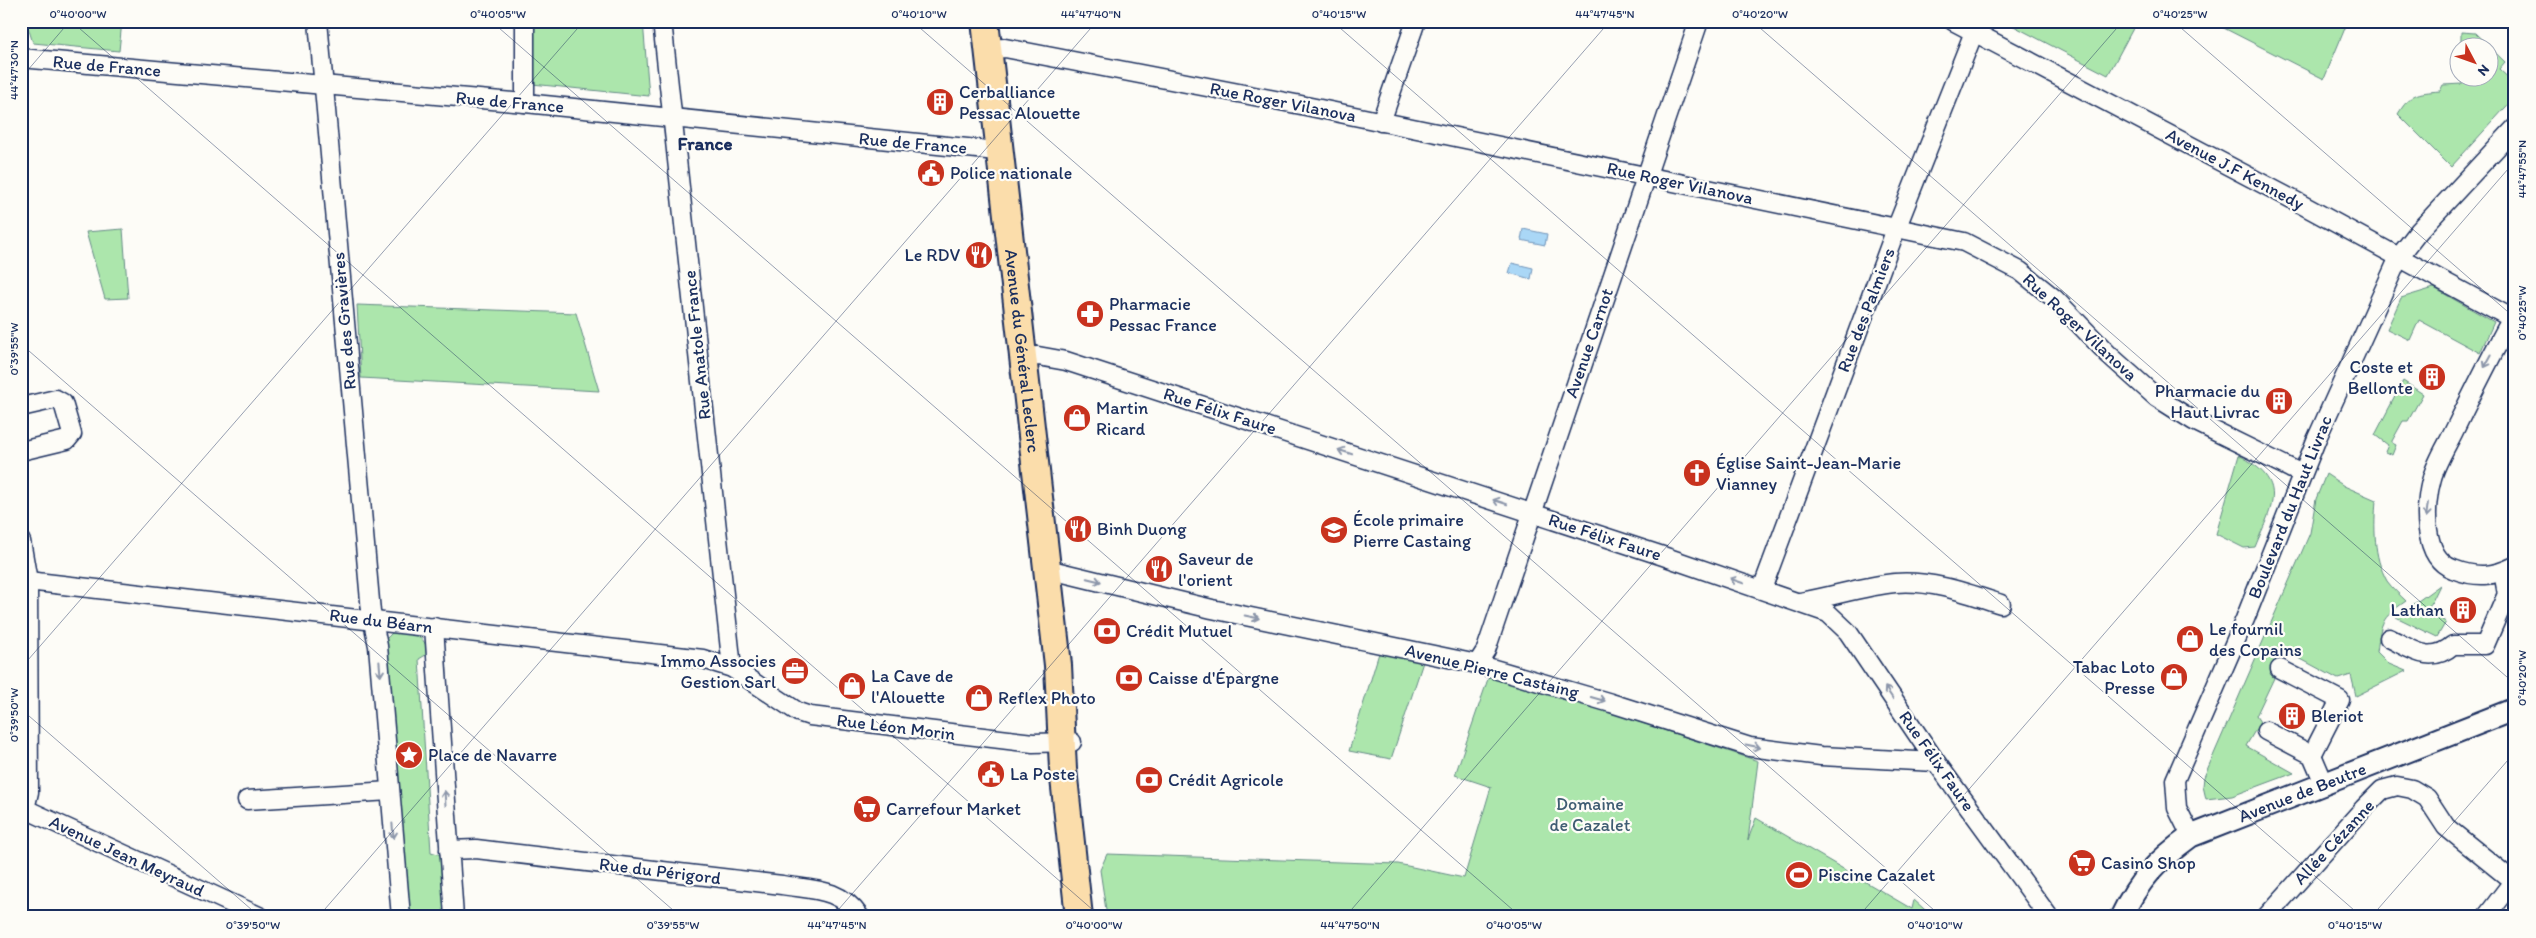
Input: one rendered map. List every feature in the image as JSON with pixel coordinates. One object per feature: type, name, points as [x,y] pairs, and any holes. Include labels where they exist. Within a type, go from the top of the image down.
[{"type":"main road","name":"Avenue du Général Leclerc","points":[[985,21],[1059,680],[1093,917]]},
{"type":"main road","name":"Avenue du Général Leclerc","points":[[1068,742],[1079,917]]},
{"type":"street","name":"Rue des Gravières","points":[[318,21],[372,620]]},
{"type":"street","points":[[525,21],[525,103]]},
{"type":"street","name":"Rue Anatole France","points":[[662,21],[732,668]]},
{"type":"street","points":[[1381,122],[1416,21]]},
{"type":"street","name":"Avenue Carnot","points":[[1477,664],[1486,650],[1699,21]]},
{"type":"street","name":"Avenue J.F Kennedy","points":[[1953,21],[2513,319]]},
{"type":"street","name":"Rue des Palmiers","points":[[1762,589],[1896,228],[1974,32]]},
{"type":"street","name":"Rue Roger Vilanova","points":[[988,48],[1005,48],[1381,122],[1964,242],[2020,271],[2055,299],[2108,354],[2156,397],[2194,422],[2302,474]]},
{"type":"street","name":"Rue de France","points":[[21,58],[525,103],[987,150],[999,148]]},
{"type":"street","name":"Boulevard du Haut Livrac","points":[[2191,836],[2177,808],[2175,780],[2245,619],[2302,474],[2383,288],[2399,257],[2419,230],[2515,128]]},
{"type":"street","points":[[2389,638],[2424,655],[2443,654],[2453,645],[2485,645],[2511,599],[2509,569],[2488,576],[2466,574],[2447,567],[2434,555],[2425,517],[2432,477],[2483,370],[2513,319]]},
{"type":"street","name":"Rue Félix Faure","points":[[1022,358],[1038,356],[1066,361],[1762,589],[1828,613],[1848,632],[1936,762],[2049,917]]},
{"type":"street","points":[[21,407],[56,399],[63,403],[72,434],[67,440],[21,451]]},
{"type":"street","points":[[21,540],[28,581],[29,792],[23,808]]},
{"type":"street","name":"Avenue Pierre Castaing","points":[[1047,569],[1212,609],[1477,664],[1750,746],[1821,756],[1936,762]]},
{"type":"street","name":"Rue du Béarn","points":[[28,581],[703,659],[732,668]]},
{"type":"street","points":[[1800,602],[1896,583],[1922,583],[1967,593],[2000,604]]},
{"type":"street","points":[[372,620],[378,646],[400,917]]},
{"type":"street","points":[[434,628],[454,917]]},
{"type":"street","name":"Rue Léon Morin","points":[[732,668],[798,712],[810,716],[1033,743],[1068,742]]},
{"type":"street","points":[[2280,669],[2340,700],[2312,755]]},
{"type":"street","name":"Avenue de Beutre","points":[[2121,917],[2140,881],[2156,864],[2191,836],[2515,709]]},
{"type":"street","points":[[2266,731],[2312,755],[2324,783]]},
{"type":"street","name":"Allée Cézanne","points":[[2266,917],[2382,790],[2397,786],[2412,789],[2427,798],[2446,827],[2514,880]]},
{"type":"street","points":[[247,800],[390,790]]},
{"type":"street","name":"Avenue Jean Meyraud","points":[[23,808],[261,917]]},
{"type":"street","name":"Rue du Périgord","points":[[449,850],[476,849],[824,892],[843,898],[852,904],[860,917]]},
{"type":"street","points":[[2486,917],[2514,880]]},
{"type":"green space","points":[[26,21],[122,21],[119,51],[33,43]]},
{"type":"green space","points":[[533,21],[643,21],[649,96],[532,84]]},
{"type":"green space","points":[[2004,21],[2137,21],[2108,75]]},
{"type":"green space","points":[[2210,21],[2348,21],[2324,79]]},
{"type":"green space","points":[[2461,32],[2475,33],[2480,38],[2461,38]]},
{"type":"green space","points":[[2498,55],[2505,62],[2499,69],[2515,84],[2515,97],[2451,167],[2398,114],[2415,95],[2440,91],[2443,85],[2448,85],[2448,88],[2498,88]]},
{"type":"green space","points":[[123,229],[128,298],[105,299],[86,232]]},
{"type":"green space","points":[[2434,288],[2494,322],[2480,353],[2419,320],[2410,340],[2387,329],[2401,298]]},
{"type":"green space","points":[[357,305],[576,313],[599,391],[361,378]]},
{"type":"green space","points":[[2403,381],[2423,394],[2408,421],[2403,421],[2392,441],[2396,445],[2392,455],[2385,452],[2388,445],[2375,435]]},
{"type":"green space","points":[[2239,455],[2255,465],[2265,475],[2271,485],[2271,506],[2255,547],[2244,548],[2216,534]]},
{"type":"green space","points":[[2326,474],[2344,486],[2376,500],[2375,531],[2379,562],[2387,581],[2406,601],[2391,612],[2383,622],[2377,652],[2389,664],[2406,671],[2356,696],[2351,675],[2338,679],[2282,649],[2270,674],[2274,678],[2256,716],[2260,722],[2246,746],[2294,773],[2232,796],[2206,799],[2203,786],[2204,777],[2310,533],[2316,499]]},
{"type":"green space","points":[[2440,585],[2427,612],[2446,622],[2437,637],[2396,617]]},
{"type":"green space","name":"Place de Navarre","points":[[400,632],[422,639],[429,653],[419,659],[431,852],[445,856],[449,917],[405,917],[384,658],[386,639],[392,633]]},
{"type":"green space","points":[[1379,653],[1423,662],[1391,759],[1349,751]]},
{"type":"green space","name":"Domaine de Cazalet","points":[[1489,676],[1615,714],[1758,761],[1748,840],[1756,818],[1912,909],[1914,900],[1933,917],[1107,917],[1100,870],[1107,854],[1398,864],[1464,878],[1491,787],[1455,775]]},
{"type":"water","points":[[1523,229],[1547,234],[1545,245],[1521,240]]},
{"type":"water","points":[[1512,263],[1533,268],[1531,279],[1509,273]]},
{"type":"place","name":"Cerballiance Pessac Alouette","points":[[940,102]]},
{"type":"place","name":"Police nationale","points":[[931,173]]},
{"type":"place","name":"Le RDV","points":[[979,255]]},
{"type":"place","name":"Pharmacie Pessac France","points":[[1090,314]]},
{"type":"place","name":"Coste et Bellonte","points":[[2432,377]]},
{"type":"place","name":"Pharmacie du Haut Livrac","points":[[2279,401]]},
{"type":"place","name":"Martin Ricard","points":[[1077,418]]},
{"type":"place","name":"Église Saint-Jean-Marie Vianney","points":[[1697,473]]},
{"type":"place","name":"Binh Duong","points":[[1078,529]]},
{"type":"place","name":"École primaire Pierre Castaing","points":[[1334,530]]},
{"type":"place","name":"Saveur de l'orient","points":[[1159,569]]},
{"type":"place","name":"Lathan","points":[[2463,610]]},
{"type":"place","name":"Crédit Mutuel","points":[[1107,631]]},
{"type":"place","name":"Le fournil des Copains","points":[[2190,639]]},
{"type":"place","name":"Immo Associes Gestion Sarl","points":[[795,671]]},
{"type":"place","name":"Tabac Loto Presse","points":[[2174,677]]},
{"type":"place","name":"Caisse d'Épargne","points":[[1129,678]]},
{"type":"place","name":"La Cave de l'Alouette","points":[[852,686]]},
{"type":"place","name":"Reflex Photo","points":[[979,698]]},
{"type":"place","name":"Bleriot","points":[[2292,716]]},
{"type":"place","name":"Place de Navarre","points":[[409,755]]},
{"type":"place","name":"La Poste","points":[[991,774]]},
{"type":"place","name":"Crédit Agricole","points":[[1149,780]]},
{"type":"place","name":"Carrefour Market","points":[[867,809]]},
{"type":"place","name":"Casino Shop","points":[[2082,863]]},
{"type":"place","name":"Piscine Cazalet","points":[[1799,875]]},
{"type":"district","name":"France","points":[[705,143]]}]
